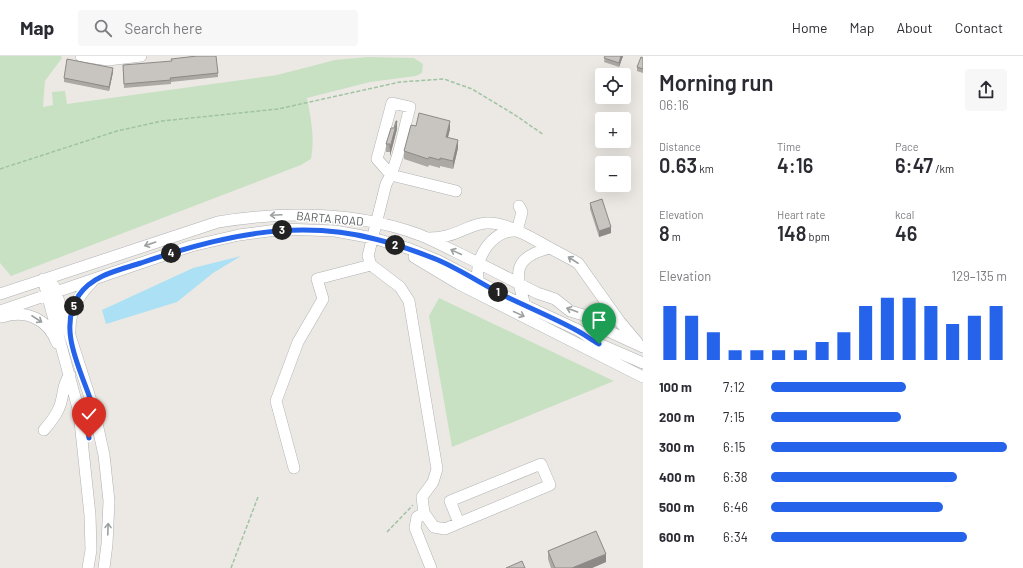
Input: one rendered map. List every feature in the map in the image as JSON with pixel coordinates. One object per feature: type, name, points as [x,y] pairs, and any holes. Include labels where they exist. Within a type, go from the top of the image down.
[{"type":"street","points":[[82,56],[108,60],[141,56]]},
{"type":"street","points":[[456,191],[391,175],[377,158],[392,103],[410,107],[391,175],[386,184],[368,256],[371,265],[400,287],[409,301],[437,469],[432,482],[422,497],[424,513],[429,523],[439,529],[459,523],[550,485],[541,464],[450,501],[459,523]]},
{"type":"street","points":[[517,231],[522,212],[520,206]]},
{"type":"street","name":"BARTA ROAD","points":[[0,294],[187,231],[240,219],[299,214],[348,217],[377,223],[425,238],[479,263],[537,293],[555,299],[570,311],[588,316],[606,330],[641,346]]},
{"type":"street","points":[[425,238],[438,238],[484,222],[495,222],[517,231],[578,263],[623,326],[641,346]]},
{"type":"street","name":"BARTA ROAD","points":[[0,311],[95,280],[190,246],[239,235],[284,229],[335,231],[373,238],[400,246],[439,261],[478,282],[578,330],[599,344],[643,364]]},
{"type":"street","points":[[478,282],[476,275],[479,263],[488,246],[496,237],[505,232],[517,231]]},
{"type":"street","points":[[400,246],[413,256],[459,284],[643,377]]},
{"type":"street","points":[[525,305],[518,283],[518,268],[523,260],[533,253],[550,248]]},
{"type":"street","points":[[294,468],[276,401],[298,342],[323,298],[317,279],[371,265]]},
{"type":"street","points":[[47,278],[70,338],[91,401],[104,455],[109,500],[107,544],[104,568]]},
{"type":"street","points":[[70,338],[70,321],[73,308],[80,295],[95,280]]},
{"type":"street","points":[[52,294],[78,408],[86,421],[92,457],[93,496],[90,515],[91,550],[88,568]]},
{"type":"street","points":[[0,318],[20,314],[37,318],[53,332],[66,359]]},
{"type":"street","points":[[613,362],[643,364]]},
{"type":"street","points":[[44,430],[59,410],[64,396],[65,381],[70,375]]},
{"type":"street","points":[[59,410],[78,408],[91,401]]},
{"type":"street","points":[[424,513],[418,517],[415,528],[430,568]]},
{"type":"path","points":[[0,169],[118,131],[162,121],[278,109],[400,82],[444,79],[472,88],[544,135]]},
{"type":"path","points":[[231,568],[258,497]]},
{"type":"path","points":[[387,532],[422,497]]},
{"type":"green space","points":[[0,56],[61,56],[62,58],[45,81],[43,107],[53,105],[52,92],[65,91],[67,104],[277,75],[335,60],[368,57],[414,58],[423,64],[422,73],[416,76],[370,82],[307,98],[313,143],[311,159],[301,165],[11,276],[0,263]]},
{"type":"green space","points":[[439,298],[614,381],[452,447],[429,316]]},
{"type":"water","points":[[241,256],[213,273],[177,302],[106,324],[102,310],[193,268]]},
{"type":"building","points":[[197,56],[216,56],[218,73],[170,78],[171,80],[124,84],[123,65],[172,61],[171,59]]},
{"type":"building","points":[[605,56],[621,56],[619,63],[604,58]]},
{"type":"building","points":[[641,57],[643,58],[643,69],[637,67]]},
{"type":"building","points":[[67,59],[113,68],[109,87],[64,78]]},
{"type":"building","points":[[419,113],[450,121],[446,137],[458,140],[453,161],[429,157],[428,159],[404,151],[411,125],[416,126]]},
{"type":"building","points":[[396,121],[390,148],[390,144],[386,144],[391,128],[394,128]]},
{"type":"building","points":[[602,199],[611,227],[599,231],[590,203]]},
{"type":"building","points":[[596,531],[606,554],[572,568],[555,568],[548,551]]},
{"type":"building","points":[[522,561],[525,568],[506,568]]},
{"type":"route","points":[[89,438],[86,421],[79,412],[78,405],[91,401],[70,338],[70,321],[73,308],[80,295],[95,280],[110,274],[190,246],[239,235],[284,229],[335,231],[373,238],[410,249],[439,261],[511,299],[545,314],[553,320],[578,330],[599,344]]}]
